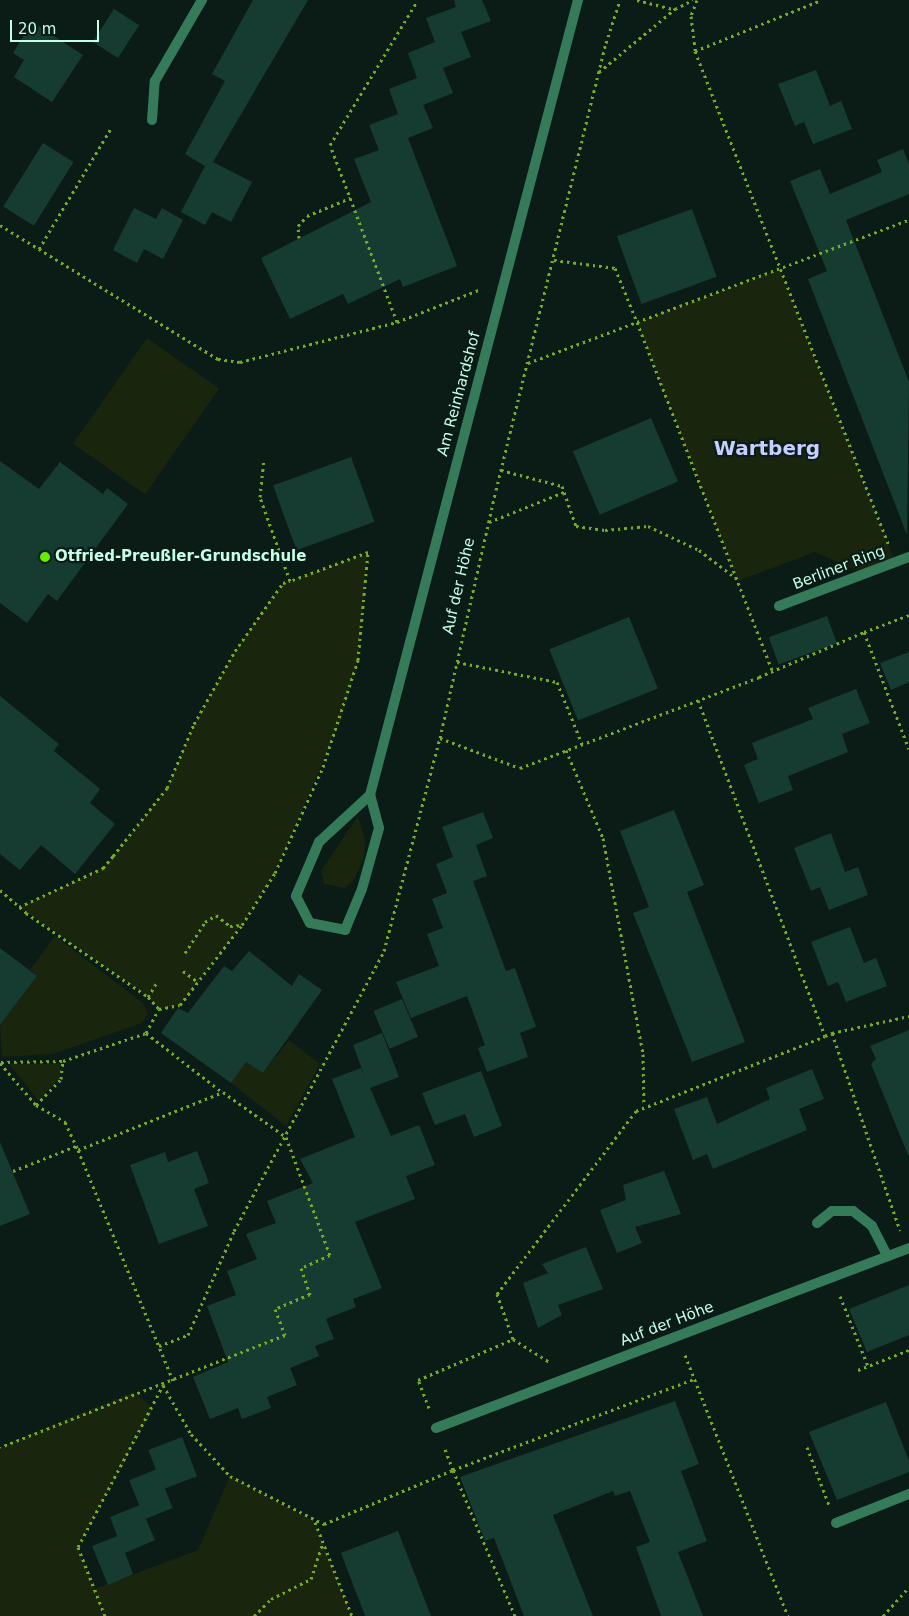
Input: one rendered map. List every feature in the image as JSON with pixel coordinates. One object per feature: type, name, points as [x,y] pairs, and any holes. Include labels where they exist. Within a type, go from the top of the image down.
[{"type":"street","points":[[152,120],[155,81],[202,0]]},
{"type":"street","name":"Am Reinhardshof","points":[[370,795],[578,0]]},
{"type":"street","name":"Berliner Ring","points":[[779,606],[909,557]]},
{"type":"street","points":[[370,795],[379,828],[362,889],[345,930],[310,923],[296,896],[319,842],[370,795]]},
{"type":"street","points":[[817,1224],[832,1211],[853,1210],[872,1226],[886,1256]]},
{"type":"street","name":"Auf der Höhe","points":[[436,1428],[909,1248]]},
{"type":"street","points":[[836,1523],[909,1494]]},
{"type":"path","name":"Auf der Höhe","points":[[159,1346],[188,1335],[234,1232],[356,1011],[384,951],[440,738],[501,470],[579,164],[599,72],[620,0]]},
{"type":"path","points":[[637,0],[675,9]]},
{"type":"path","points":[[599,72],[675,9],[693,0]]},
{"type":"path","points":[[697,0],[691,16],[695,51],[895,562]]},
{"type":"path","points":[[695,51],[821,0]]},
{"type":"path","points":[[397,322],[330,145],[416,3]]},
{"type":"path","points":[[39,250],[111,128]]},
{"type":"path","points":[[299,238],[298,226],[307,216],[350,198]]},
{"type":"path","points":[[528,363],[909,220]]},
{"type":"path","points":[[0,225],[218,359],[240,362],[354,330],[397,322],[505,280]]},
{"type":"path","points":[[554,260],[616,268],[772,670]]},
{"type":"path","points":[[264,460],[260,497],[290,581]]},
{"type":"path","points":[[501,470],[562,486],[576,526],[606,530],[648,526],[699,550],[738,581]]},
{"type":"path","points":[[489,522],[564,492]]},
{"type":"path","points":[[20,907],[103,868],[113,856],[167,788],[194,724],[235,651],[283,583],[368,552],[358,660],[342,717],[276,873],[242,925],[180,1005],[159,1009]]},
{"type":"path","points":[[440,738],[520,768],[698,700],[909,615]]},
{"type":"path","points":[[864,632],[909,750]]},
{"type":"path","points":[[457,662],[557,682],[582,744]]},
{"type":"path","points":[[698,700],[825,1036]]},
{"type":"path","points":[[566,750],[604,838],[643,1054],[644,1104]]},
{"type":"path","points":[[0,890],[20,907],[148,997],[159,1009]]},
{"type":"path","points":[[185,953],[205,922],[216,915],[230,926],[242,925]]},
{"type":"path","points":[[183,971],[198,982]]},
{"type":"path","points":[[148,997],[157,982]]},
{"type":"path","points":[[0,1062],[62,1061],[146,1033],[159,1009]]},
{"type":"path","points":[[513,1339],[496,1294],[644,1104],[832,1033],[909,1016]]},
{"type":"path","points":[[0,1447],[133,1392],[163,1385],[286,1335],[275,1309],[310,1294],[301,1268],[330,1255],[286,1137],[146,1033]]},
{"type":"path","points":[[832,1033],[900,1231]]},
{"type":"path","points":[[36,1105],[62,1078],[62,1061]]},
{"type":"path","points":[[0,1062],[36,1105],[65,1122],[173,1381]]},
{"type":"path","points":[[78,1150],[223,1092]]},
{"type":"path","points":[[13,1171],[76,1146]]},
{"type":"path","points":[[840,1296],[868,1366]]},
{"type":"path","points":[[858,1370],[909,1350]]},
{"type":"path","points":[[515,1616],[453,1470],[694,1379],[788,1616]]},
{"type":"path","points":[[163,1385],[191,1434],[230,1476],[315,1522],[352,1616]]},
{"type":"path","points":[[105,1616],[78,1547],[163,1385]]},
{"type":"path","points":[[254,1616],[271,1598],[311,1579],[323,1543]]},
{"type":"path","points":[[883,1616],[909,1587]]},
{"type":"green space","points":[[780,269],[895,562],[864,574],[815,552],[738,581],[637,322]]},
{"type":"green space","points":[[147,338],[219,388],[145,494],[73,444]]},
{"type":"green space","points":[[368,552],[358,660],[342,717],[275,873],[242,925],[180,1005],[159,1009],[148,997],[19,907],[103,868],[113,856],[167,788],[194,724],[235,651],[283,583]]},
{"type":"green space","points":[[358,816],[365,840],[364,858],[354,880],[345,888],[324,884],[321,871]]},
{"type":"green space","points":[[55,936],[143,1003],[148,1014],[142,1023],[53,1054],[2,1057],[0,1025],[37,976],[30,970]]},
{"type":"green space","points":[[289,1040],[320,1064],[286,1126],[231,1083],[246,1062],[263,1073]]},
{"type":"green space","points":[[9,1064],[60,1064],[60,1078],[38,1100]]},
{"type":"green space","points":[[133,1392],[154,1408],[78,1547],[95,1589],[198,1550],[230,1476],[315,1522],[352,1616],[0,1616],[0,1447]]},
{"type":"building","points":[[253,0],[308,0],[213,162],[252,182],[231,222],[212,212],[205,225],[181,212],[205,166],[185,154],[225,81],[212,74]]},
{"type":"building","points":[[454,0],[482,0],[491,21],[461,32],[471,57],[443,68],[453,93],[423,105],[433,128],[408,138],[457,266],[403,287],[400,279],[348,304],[343,294],[290,319],[261,258],[371,202],[354,159],[379,150],[369,125],[398,114],[389,89],[417,78],[408,53],[435,42],[426,18],[456,7]]},
{"type":"building","points":[[114,9],[139,25],[118,58],[93,42]]},
{"type":"building","points":[[32,22],[83,55],[52,102],[14,77],[24,60],[13,53]]},
{"type":"building","points":[[816,70],[830,106],[841,101],[852,129],[813,144],[804,122],[795,126],[778,84]]},
{"type":"building","points":[[43,143],[74,162],[34,226],[3,207]]},
{"type":"building","points":[[903,149],[909,164],[909,194],[846,220],[909,382],[907,535],[808,279],[827,271],[790,181],[820,169],[830,194],[882,172],[877,160]]},
{"type":"building","points":[[134,208],[156,219],[162,208],[183,220],[163,259],[144,249],[137,263],[113,250]]},
{"type":"building","points":[[692,209],[717,277],[641,304],[617,236]]},
{"type":"building","points":[[651,418],[678,482],[600,515],[573,451]]},
{"type":"building","points":[[351,457],[375,522],[297,550],[273,485]]},
{"type":"building","name":"Otfried-Preußler-Grundschule","points":[[0,461],[39,489],[60,462],[103,494],[107,488],[128,504],[57,601],[48,594],[27,623],[0,603]]},
{"type":"building","points":[[827,616],[837,643],[779,664],[769,637]]},
{"type":"building","points":[[629,617],[658,688],[578,721],[549,649]]},
{"type":"building","points":[[909,652],[909,682],[891,690],[880,663]]},
{"type":"building","points":[[856,689],[870,723],[842,734],[848,752],[788,776],[793,790],[759,803],[744,765],[758,759],[752,743],[813,719],[808,708]]},
{"type":"building","points":[[0,696],[59,744],[54,751],[100,789],[90,803],[115,824],[75,874],[41,845],[20,870],[0,854]]},
{"type":"building","points":[[674,810],[704,885],[687,892],[745,1042],[692,1062],[633,913],[649,907],[620,831]]},
{"type":"building","points":[[483,812],[493,838],[476,845],[487,876],[473,881],[506,971],[515,968],[536,1027],[520,1033],[528,1057],[487,1072],[478,1048],[485,1045],[467,996],[411,1018],[396,982],[439,966],[427,934],[443,928],[432,899],[447,893],[436,864],[453,857],[442,827]]},
{"type":"building","points":[[831,833],[845,872],[858,867],[868,895],[829,910],[820,887],[811,891],[794,848]]},
{"type":"building","points":[[850,927],[864,963],[876,958],[887,986],[846,1002],[838,982],[828,986],[811,942]]},
{"type":"building","points":[[0,948],[37,976],[0,1025]]},
{"type":"building","points":[[249,951],[292,986],[299,974],[322,990],[263,1073],[246,1062],[231,1083],[161,1033],[178,1008],[188,1013],[224,966],[232,971]]},
{"type":"building","points":[[402,999],[418,1037],[389,1049],[373,1011]]},
{"type":"building","points":[[909,1030],[908,1155],[871,1064],[876,1059],[870,1046]]},
{"type":"building","points":[[382,1033],[399,1077],[370,1088],[391,1136],[419,1125],[435,1165],[406,1176],[415,1199],[355,1222],[382,1288],[353,1299],[356,1307],[326,1319],[334,1339],[315,1346],[319,1356],[290,1368],[297,1385],[267,1397],[271,1408],[242,1419],[238,1408],[210,1419],[193,1377],[228,1362],[207,1306],[236,1295],[227,1271],[257,1259],[246,1234],[276,1223],[267,1201],[313,1183],[300,1159],[355,1137],[332,1079],[361,1068],[366,1080],[353,1045]]},
{"type":"building","points":[[812,1069],[824,1099],[799,1109],[807,1130],[713,1169],[707,1154],[693,1160],[674,1109],[707,1097],[717,1124],[770,1099],[766,1088]]},
{"type":"building","points":[[481,1071],[502,1126],[474,1137],[465,1114],[435,1125],[422,1093]]},
{"type":"building","points":[[0,1142],[30,1214],[0,1226]]},
{"type":"building","points":[[197,1151],[209,1183],[194,1189],[208,1226],[159,1244],[130,1165],[165,1152],[168,1162]]},
{"type":"building","points":[[664,1171],[681,1214],[635,1227],[642,1243],[617,1253],[600,1210],[626,1200],[623,1185]]},
{"type":"building","points":[[586,1247],[603,1289],[558,1305],[562,1315],[538,1328],[523,1283],[548,1273],[542,1264]]},
{"type":"building","points":[[909,1285],[909,1335],[867,1352],[849,1309]]},
{"type":"building","points":[[675,1401],[699,1464],[681,1471],[707,1541],[678,1552],[703,1616],[661,1616],[636,1547],[650,1542],[630,1491],[615,1496],[613,1491],[553,1515],[593,1616],[524,1616],[494,1538],[485,1541],[460,1477]]},
{"type":"building","points":[[886,1402],[909,1461],[909,1472],[837,1500],[809,1432]]},
{"type":"building","points":[[182,1437],[197,1476],[163,1489],[148,1450]]},
{"type":"building","points":[[157,1469],[173,1508],[145,1519],[129,1480]]},
{"type":"building","points":[[140,1505],[155,1540],[125,1553],[133,1574],[108,1585],[92,1546],[117,1536],[110,1517]]},
{"type":"building","points":[[398,1531],[431,1616],[365,1616],[341,1553]]},
{"type":"place","name":"Otfried-Preußler-Grundschule","points":[[45,557]]},
{"type":"district","name":"Wartberg","points":[[767,448]]}]
